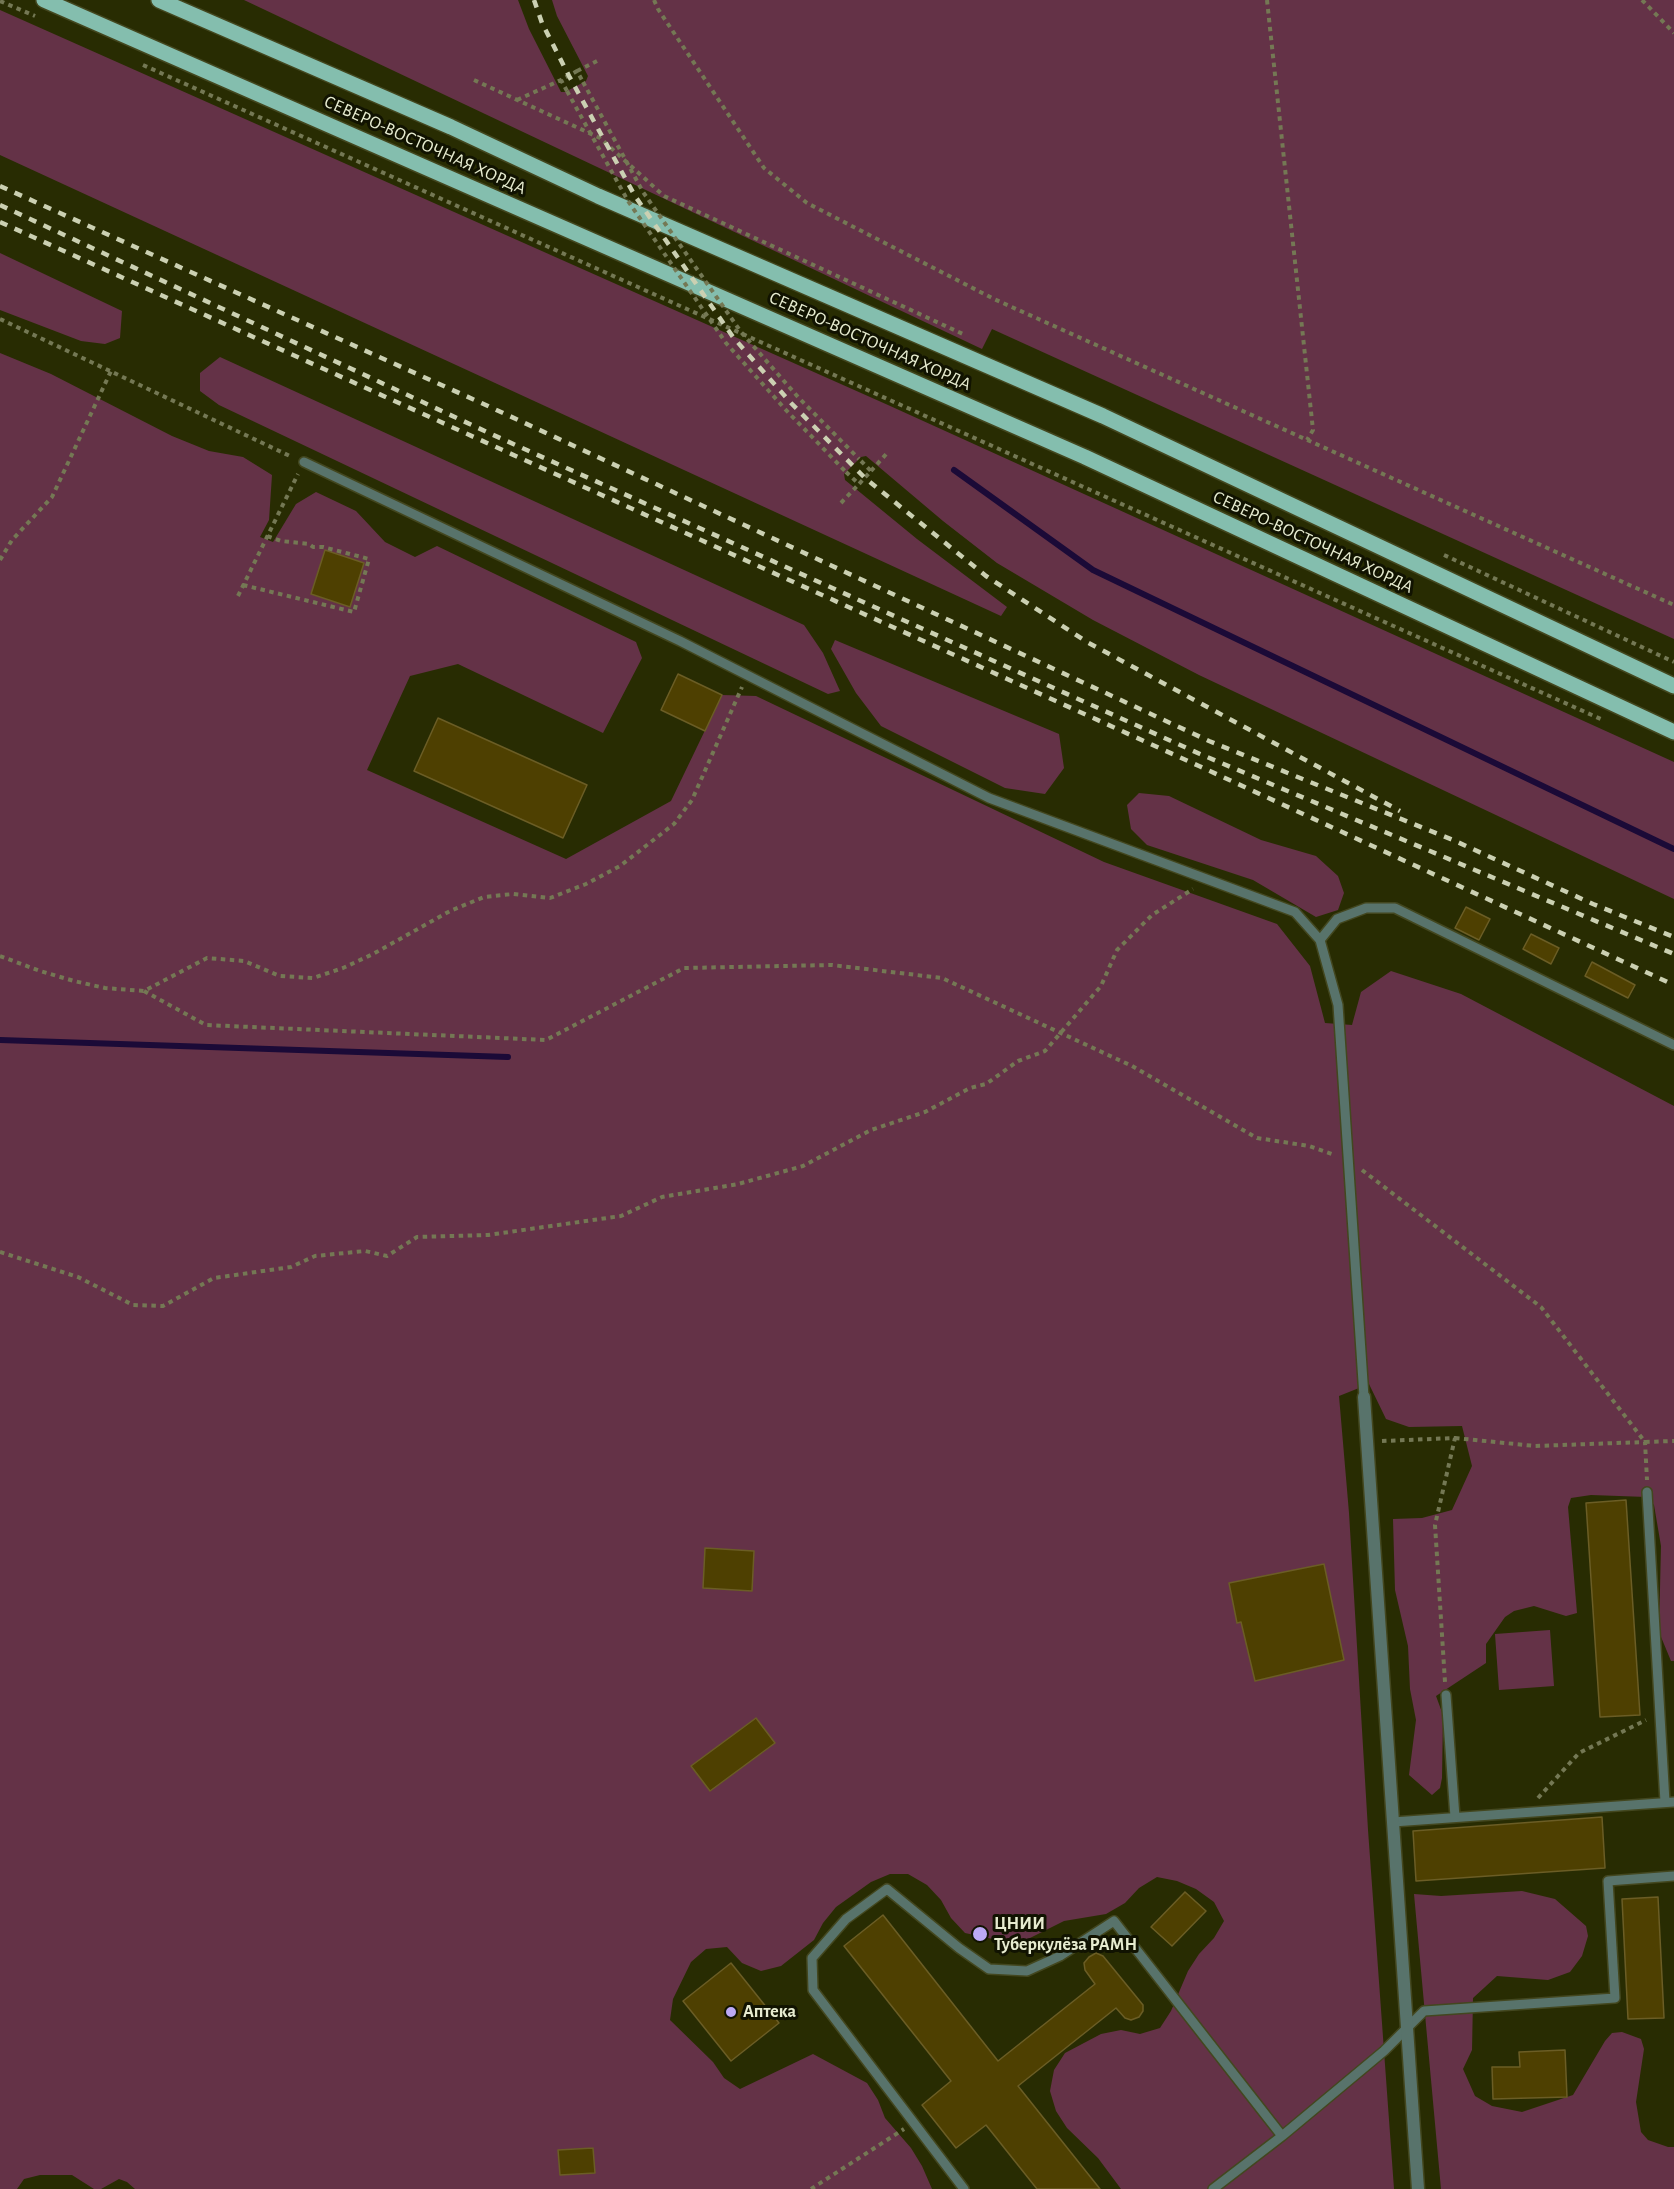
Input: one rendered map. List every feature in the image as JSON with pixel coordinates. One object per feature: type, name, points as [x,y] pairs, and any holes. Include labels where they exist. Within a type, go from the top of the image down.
[{"type":"main road","name":"СЕВЕРО-ВОСТОЧНАЯ ХОРДА","points":[[44,0],[1085,457],[1674,732]]},
{"type":"main road","name":"СЕВЕРО-ВОСТОЧНАЯ ХОРДА","points":[[159,0],[451,127],[597,196],[1103,416],[1674,686]]},
{"type":"street","points":[[1364,1397],[1418,2189]]},
{"type":"lane","points":[[304,462],[680,641],[989,798],[1295,912],[1320,940],[1338,1005],[1364,1397]]},
{"type":"lane","points":[[1320,940],[1337,919],[1366,908],[1395,908],[1674,1045]]},
{"type":"lane","points":[[1393,1822],[1669,1802],[1660,1713],[1647,1492]]},
{"type":"lane","points":[[1446,1695],[1455,1817]]},
{"type":"lane","points":[[1213,2189],[1282,2136],[1384,2051],[1424,2011],[1615,1998],[1608,1881],[1674,1876]]},
{"type":"lane","points":[[964,2189],[813,1990],[812,1958],[846,1918],[887,1889],[959,1948],[989,1969],[1027,1971],[1060,1956],[1114,1921],[1282,2136]]},
{"type":"path","points":[[0,0],[44,20]]},
{"type":"path","points":[[654,0],[764,168],[807,203],[994,299],[1674,604]]},
{"type":"path","points":[[1267,0],[1313,430],[1307,440]]},
{"type":"path","points":[[1642,0],[1674,33]]},
{"type":"path","points":[[517,100],[597,61]]},
{"type":"path","points":[[142,64],[1608,723]]},
{"type":"path","points":[[577,71],[643,192],[741,332],[798,397],[871,471]]},
{"type":"path","points":[[474,80],[600,138],[664,196],[974,339]]},
{"type":"path","points":[[561,80],[628,201],[726,343],[785,409],[859,484]]},
{"type":"path","points":[[0,319],[304,462],[238,596]]},
{"type":"path","points":[[0,561],[12,540],[52,497],[111,371]]},
{"type":"path","points":[[841,503],[888,452]]},
{"type":"path","points":[[243,585],[354,612],[369,559],[323,547],[313,548],[309,544],[280,542],[267,536]]},
{"type":"path","points":[[144,991],[172,974],[207,958],[244,961],[280,976],[313,978],[343,968],[373,954],[450,911],[484,897],[513,894],[550,898],[586,884],[620,866],[674,824],[692,800],[748,675]]},
{"type":"path","points":[[0,1252],[78,1277],[133,1305],[163,1305],[214,1278],[291,1267],[315,1256],[365,1251],[387,1256],[417,1237],[488,1235],[621,1216],[662,1197],[738,1184],[803,1166],[870,1130],[925,1112],[970,1088],[986,1084],[1018,1061],[1045,1051],[1101,986],[1117,950],[1152,915],[1208,879]]},
{"type":"path","points":[[0,956],[74,981],[105,988],[144,991],[206,1025],[546,1040],[684,968],[832,965],[942,978],[1132,1066],[1257,1138],[1309,1146],[1348,1160],[1541,1306],[1645,1443],[1647,1492]]},
{"type":"path","points":[[1446,1695],[1435,1525],[1455,1438]]},
{"type":"path","points":[[1367,1441],[1455,1438],[1535,1446],[1674,1441]]},
{"type":"path","points":[[1525,1812],[1579,1753],[1660,1713]]},
{"type":"path","points":[[811,2189],[915,2122]]},
{"type":"shaded area","points":[[244,0],[518,0],[529,29],[561,92],[565,92],[586,81],[588,76],[557,16],[552,0],[1674,0],[1674,639],[992,329],[982,349]]},
{"type":"shaded area","points":[[0,10],[888,405],[1674,762],[1674,899],[1199,675],[1093,620],[997,563],[866,456],[861,457],[844,474],[845,480],[917,539],[1007,607],[1001,616],[0,155]]},
{"type":"shaded area","points":[[0,253],[122,311],[120,338],[105,344],[81,341],[0,310]]},
{"type":"shaded area","points":[[0,353],[51,374],[172,436],[209,451],[243,457],[272,475],[269,520],[260,537],[273,542],[296,504],[316,492],[356,511],[385,542],[415,557],[437,546],[636,642],[642,658],[603,733],[458,664],[410,676],[367,770],[566,859],[671,801],[722,695],[756,696],[1104,862],[1277,924],[1310,966],[1325,1023],[1352,1025],[1361,992],[1391,971],[1461,994],[1674,1106],[1674,1661],[1671,1661],[1659,1632],[1661,1546],[1654,1505],[1647,1497],[1591,1495],[1571,1498],[1568,1507],[1577,1613],[1566,1616],[1534,1606],[1514,1611],[1505,1617],[1486,1644],[1486,1663],[1436,1696],[1443,1715],[1442,1778],[1440,1788],[1432,1795],[1409,1775],[1416,1720],[1410,1689],[1408,1646],[1395,1590],[1393,1519],[1422,1518],[1452,1510],[1472,1466],[1462,1426],[1409,1427],[1386,1419],[1369,1384],[1339,1396],[1349,1513],[1368,1830],[1394,2189],[1121,2189],[1098,2158],[1067,2128],[1056,2111],[1050,2091],[1054,2070],[1065,2053],[1101,2034],[1121,2030],[1140,2034],[1160,2028],[1171,2011],[1188,1971],[1199,1954],[1214,1938],[1224,1921],[1214,1902],[1196,1889],[1177,1881],[1157,1877],[1139,1888],[1125,1903],[1106,1914],[1064,1921],[1028,1939],[1007,1942],[965,1933],[927,1885],[908,1874],[890,1874],[871,1882],[836,1907],[823,1923],[814,1940],[781,1966],[761,1971],[742,1963],[727,1947],[706,1949],[691,1962],[673,1999],[670,2020],[713,2062],[724,2078],[740,2089],[813,2054],[867,2083],[878,2100],[885,2118],[911,2148],[932,2189],[135,2189],[119,2179],[101,2189],[94,2189],[72,2175],[40,2175],[24,2179],[17,2189],[0,2189]],"holes":[[[774,1743],[710,1791],[691,1766]]]},
{"type":"shaded area","points":[[220,357],[804,625],[823,653],[840,691],[828,694],[219,405],[200,391],[200,373]]},
{"type":"shaded area","points":[[835,640],[1059,734],[1064,768],[1045,794],[1005,788],[881,726],[856,693],[831,649]]},
{"type":"shaded area","points":[[1139,793],[1169,796],[1261,840],[1316,856],[1338,876],[1344,893],[1338,910],[1316,917],[1253,880],[1147,845],[1131,829],[1127,805]]},
{"type":"shaded area","points":[[1550,1630],[1554,1686],[1499,1690],[1495,1634]]},
{"type":"shaded area","points":[[1522,1891],[1555,1899],[1586,1926],[1588,1936],[1582,1956],[1570,1972],[1548,1980],[1497,1976],[1473,1998],[1472,2050],[1463,2069],[1475,2096],[1492,2106],[1522,2112],[1573,2095],[1612,2033],[1622,2032],[1641,2039],[1644,2049],[1636,2102],[1641,2132],[1648,2140],[1674,2147],[1674,2189],[1441,2189],[1414,1894],[1441,1896]]},
{"type":"building","points":[[325,550],[364,563],[350,607],[311,594]]},
{"type":"building","points":[[678,674],[722,695],[705,731],[661,710]]},
{"type":"building","points":[[438,718],[587,785],[563,838],[414,771]]},
{"type":"building","points":[[1466,907],[1490,919],[1479,940],[1455,928]]},
{"type":"building","points":[[1531,934],[1559,948],[1551,964],[1523,949]]},
{"type":"building","points":[[1592,962],[1635,985],[1628,998],[1585,976]]},
{"type":"building","points":[[1626,1500],[1640,1715],[1600,1717],[1586,1503]]},
{"type":"building","points":[[705,1548],[754,1551],[752,1591],[703,1588]]},
{"type":"building","points":[[1324,1564],[1344,1660],[1255,1681],[1241,1622],[1237,1623],[1229,1583]]},
{"type":"building","points":[[756,1718],[775,1743],[710,1791],[691,1766]]},
{"type":"building","points":[[1602,1817],[1605,1868],[1416,1881],[1413,1831]]},
{"type":"building","points":[[1185,1892],[1206,1911],[1172,1946],[1151,1927]]},
{"type":"building","points":[[1658,1897],[1664,2018],[1628,2019],[1622,1899]]},
{"type":"building","points":[[883,1915],[998,2061],[1095,1984],[1085,1970],[1084,1963],[1096,1953],[1103,1956],[1143,2005],[1143,2011],[1139,2017],[1131,2020],[1125,2018],[1116,2008],[1018,2086],[1100,2189],[1037,2189],[986,2125],[956,2148],[922,2105],[951,2081],[844,1946]]},
{"type":"building","name":"Аптека","points":[[731,1963],[779,2023],[731,2061],[683,2001]]},
{"type":"building","points":[[1565,2050],[1567,2097],[1493,2099],[1492,2067],[1520,2067],[1519,2052]]},
{"type":"building","points":[[593,2148],[595,2173],[560,2175],[558,2150]]},
{"type":"waterway","points":[[954,470],[1093,570],[1674,849]]},
{"type":"waterway","points":[[0,1040],[508,1057]]},
{"type":"railway","points":[[534,0],[542,23],[569,76],[635,196],[733,337],[791,403],[865,478],[986,576],[1087,642],[1400,811]]},
{"type":"railway","points":[[0,186],[488,406],[1209,741],[1453,840],[1593,904],[1674,937]]},
{"type":"railway","points":[[0,205],[489,433],[1200,754],[1674,954]]},
{"type":"railway","points":[[0,222],[1199,766],[1674,985]]},
{"type":"place","name":"ЦНИИ Туберкулёза РАМН","points":[[980,1934]]},
{"type":"place","name":"Аптека","points":[[731,2012]]}]
